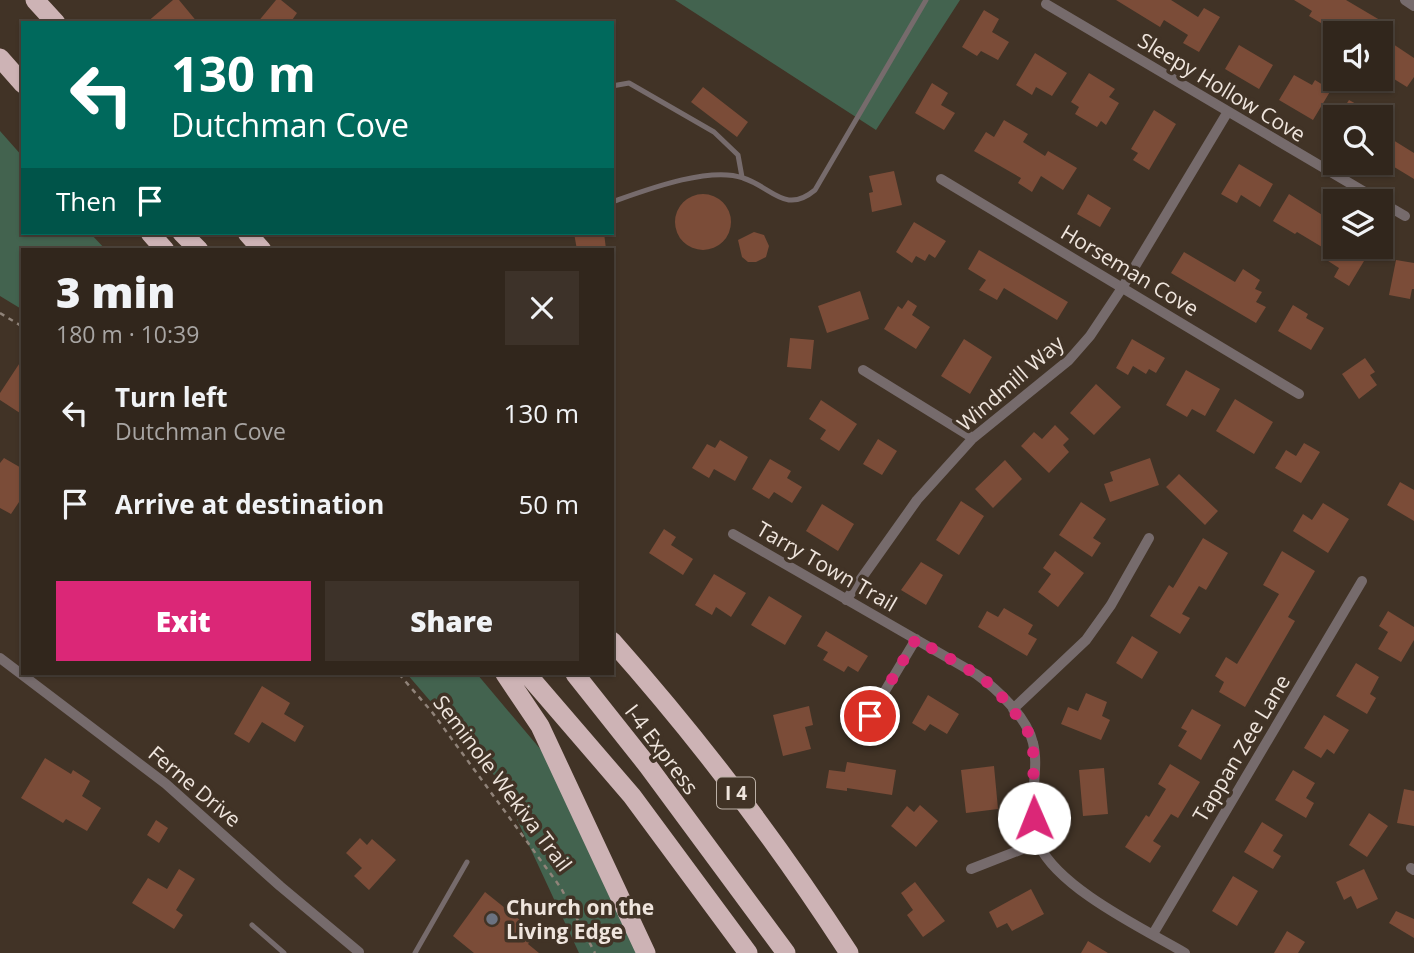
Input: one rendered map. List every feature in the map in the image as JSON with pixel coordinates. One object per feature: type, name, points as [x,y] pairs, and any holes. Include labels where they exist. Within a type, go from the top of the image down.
[{"type":"highway","points":[[35,0],[54,21]]},
{"type":"highway","points":[[0,58],[21,83]]},
{"type":"highway","points":[[185,235],[197,248]]},
{"type":"highway","name":"I 4","points":[[614,643],[658,692],[723,775],[796,873],[849,953]]},
{"type":"highway","points":[[506,675],[540,726],[646,953]]},
{"type":"highway","points":[[528,675],[632,796],[748,953]]},
{"type":"highway","name":"I-4 Express","points":[[576,675],[648,766],[786,953]]},
{"type":"street","points":[[1405,0],[1414,6]]},
{"type":"street","name":"Sleepy Hollow Cove","points":[[1046,4],[1358,189]]},
{"type":"street","name":"Windmill Way","points":[[846,600],[917,500],[973,438],[1069,360],[1090,336],[1122,288],[1227,113]]},
{"type":"street","name":"Horseman Cove","points":[[942,179],[1299,394]]},
{"type":"street","name":"Sleepy Hollow Cove","points":[[1393,209],[1405,216]]},
{"type":"street","points":[[863,370],[973,438]]},
{"type":"street","name":"Tarry Town Trail","points":[[733,534],[976,674],[995,688],[1013,709],[1033,742],[1034,818],[1038,843]]},
{"type":"street","points":[[1013,709],[1086,640],[1111,605],[1149,538]]},
{"type":"street","name":"Tappan Zee Lane","points":[[1153,934],[1362,581]]},
{"type":"street","points":[[870,716],[916,639]]},
{"type":"street","name":"Ferne Drive","points":[[0,658],[21,674]]},
{"type":"street","name":"Ferne Drive","points":[[22,675],[166,784],[359,952]]},
{"type":"street","points":[[971,869],[1038,843],[1047,858],[1077,888],[1185,953]]},
{"type":"lane","points":[[614,201],[679,180],[711,176],[742,177],[782,199],[795,202],[805,199],[815,190],[926,0]]},
{"type":"lane","points":[[614,86],[629,83],[714,132],[738,155],[742,177]]},
{"type":"lane","points":[[415,953],[467,862]]},
{"type":"lane","points":[[252,925],[284,953]]},
{"type":"path","points":[[0,313],[21,326]]},
{"type":"path","name":"Seminole Wekiva Trail","points":[[399,675],[432,712],[561,888],[595,953]]},
{"type":"green space","points":[[675,0],[960,0],[876,130]]},
{"type":"green space","points":[[0,131],[21,155],[21,235],[92,235],[104,248],[21,248],[21,309],[0,296]]},
{"type":"green space","points":[[408,675],[478,675],[547,757],[638,953],[579,953],[499,781]]},
{"type":"building","points":[[173,0],[179,0],[196,21],[148,21]]},
{"type":"building","points":[[276,0],[281,0],[297,13],[291,21],[259,21]]},
{"type":"building","points":[[1116,0],[1171,0],[1198,17],[1204,8],[1220,17],[1199,52],[1183,43],[1188,35],[1164,20],[1160,27]]},
{"type":"building","points":[[1294,0],[1346,0],[1382,21],[1329,20],[1323,21],[1323,24],[1309,16],[1312,11]]},
{"type":"building","points":[[984,10],[999,19],[992,32],[1009,42],[998,60],[981,51],[977,56],[962,47]]},
{"type":"building","points":[[1393,44],[1414,58],[1414,77],[1407,87],[1393,78]]},
{"type":"building","points":[[1239,45],[1273,65],[1259,89],[1225,69]]},
{"type":"building","points":[[1035,53],[1067,73],[1052,96],[1036,87],[1032,95],[1016,85]]},
{"type":"building","points":[[1089,73],[1115,89],[1109,97],[1119,103],[1106,125],[1101,121],[1097,127],[1075,114],[1079,107],[1071,102]]},
{"type":"building","points":[[1294,75],[1312,85],[1315,80],[1323,85],[1323,91],[1330,91],[1313,120],[1279,100]]},
{"type":"building","points":[[932,83],[948,93],[941,105],[955,113],[944,130],[915,113]]},
{"type":"building","points":[[703,87],[748,122],[737,137],[691,102]]},
{"type":"building","points":[[1154,110],[1176,124],[1149,170],[1133,160],[1138,153],[1131,149]]},
{"type":"building","points":[[1004,120],[1028,134],[1023,142],[1045,156],[1048,151],[1077,168],[1063,190],[1041,176],[1032,192],[1018,183],[1021,178],[974,151],[986,132],[994,137]]},
{"type":"building","points":[[1393,140],[1414,153],[1414,179],[1393,166]]},
{"type":"building","points":[[1239,164],[1273,184],[1260,207],[1241,195],[1237,203],[1221,194]]},
{"type":"building","points":[[894,171],[902,205],[872,212],[869,193],[873,192],[869,176]]},
{"type":"building","points":[[703,194],[714,196],[723,202],[729,211],[729,233],[723,242],[714,248],[703,250],[692,248],[683,242],[677,233],[675,222],[677,211],[683,202],[692,196]]},
{"type":"building","points":[[1088,194],[1111,208],[1100,227],[1077,214]]},
{"type":"building","points":[[1289,194],[1323,215],[1323,248],[1297,232],[1295,234],[1273,221]]},
{"type":"building","points":[[914,222],[946,241],[935,258],[929,254],[925,261],[916,256],[912,263],[896,252]]},
{"type":"building","points":[[754,232],[764,235],[769,246],[766,257],[756,262],[748,262],[742,257],[738,240]]},
{"type":"building","points":[[574,235],[604,235],[606,248],[577,248]]},
{"type":"building","points":[[979,250],[1068,302],[1057,320],[1004,288],[997,300],[979,290],[986,280],[968,269]]},
{"type":"building","points":[[1184,252],[1235,282],[1243,269],[1260,280],[1255,289],[1262,292],[1256,302],[1266,307],[1256,323],[1171,273]]},
{"type":"building","points":[[1325,259],[1365,259],[1349,286],[1334,277],[1339,268]]},
{"type":"building","points":[[1396,260],[1414,263],[1414,289],[1410,299],[1389,295]]},
{"type":"building","points":[[860,291],[869,319],[827,333],[818,306]]},
{"type":"building","points":[[908,300],[917,306],[912,315],[930,327],[916,349],[884,329],[898,306],[902,309]]},
{"type":"building","points":[[1293,305],[1308,314],[1306,318],[1324,328],[1311,350],[1278,331]]},
{"type":"building","points":[[790,338],[814,340],[811,369],[787,367]]},
{"type":"building","points":[[964,339],[992,357],[970,394],[941,376]]},
{"type":"building","points":[[1132,339],[1165,358],[1156,373],[1149,369],[1146,374],[1133,366],[1128,375],[1116,368]]},
{"type":"building","points":[[1365,358],[1375,372],[1370,375],[1377,385],[1359,399],[1342,374]]},
{"type":"building","points":[[21,361],[21,414],[0,400],[0,393]]},
{"type":"building","points":[[1186,370],[1220,389],[1205,416],[1192,409],[1187,417],[1166,405]]},
{"type":"building","points":[[1096,384],[1121,407],[1094,435],[1070,413]]},
{"type":"building","points":[[1235,399],[1273,422],[1254,454],[1216,431]]},
{"type":"building","points":[[821,400],[857,424],[839,451],[820,439],[826,430],[809,419]]},
{"type":"building","points":[[1055,425],[1069,439],[1063,445],[1069,452],[1049,473],[1021,446],[1034,432],[1042,439]]},
{"type":"building","points":[[878,439],[897,451],[882,475],[863,464]]},
{"type":"building","points":[[720,440],[748,457],[735,481],[714,469],[709,478],[692,468],[707,444],[715,448]]},
{"type":"building","points":[[1304,443],[1320,452],[1301,483],[1275,468],[1286,450],[1296,456]]},
{"type":"building","points":[[4,458],[21,468],[21,499],[11,514],[0,508],[0,463]]},
{"type":"building","points":[[1150,458],[1159,485],[1110,502],[1104,484],[1113,481],[1110,472]]},
{"type":"building","points":[[770,459],[791,471],[787,478],[802,487],[792,503],[774,492],[769,499],[752,489]]},
{"type":"building","points":[[1005,460],[1022,479],[993,508],[975,489]]},
{"type":"building","points":[[1179,474],[1218,511],[1205,525],[1166,487]]},
{"type":"building","points":[[1400,482],[1414,490],[1414,521],[1387,505]]},
{"type":"building","points":[[961,501],[984,516],[959,555],[936,540]]},
{"type":"building","points":[[1081,502],[1106,519],[1093,538],[1101,543],[1092,557],[1059,535]]},
{"type":"building","points":[[1323,503],[1349,519],[1328,553],[1293,531],[1303,514],[1312,520]]},
{"type":"building","points":[[822,504],[854,524],[838,551],[806,531]]},
{"type":"building","points":[[664,529],[676,537],[671,545],[693,559],[683,575],[649,553]]},
{"type":"building","points":[[1203,538],[1228,553],[1206,590],[1199,586],[1182,614],[1190,618],[1180,634],[1150,616],[1169,585],[1173,588]]},
{"type":"building","points":[[1055,551],[1084,573],[1058,607],[1038,592],[1051,574],[1043,568]]},
{"type":"building","points":[[1282,551],[1315,571],[1288,617],[1295,621],[1245,707],[1219,692],[1224,682],[1215,676],[1226,657],[1237,664],[1279,594],[1263,585]]},
{"type":"building","points":[[921,562],[943,575],[926,605],[901,590]]},
{"type":"building","points":[[714,574],[746,593],[731,617],[716,607],[712,615],[695,605]]},
{"type":"building","points":[[769,596],[802,616],[785,645],[751,625]]},
{"type":"building","points":[[1004,608],[1033,625],[1028,634],[1037,639],[1027,656],[978,627],[987,611],[998,617]]},
{"type":"building","points":[[1388,611],[1414,627],[1414,640],[1401,662],[1378,649],[1388,632],[1379,626]]},
{"type":"building","points":[[826,631],[868,656],[858,672],[848,666],[844,672],[823,660],[828,652],[817,646]]},
{"type":"building","points":[[1132,636],[1158,652],[1142,679],[1116,663]]},
{"type":"building","points":[[1356,663],[1379,677],[1370,694],[1376,698],[1367,714],[1336,696]]},
{"type":"building","points":[[262,686],[290,703],[284,714],[304,726],[295,742],[262,722],[249,743],[234,734]]},
{"type":"building","points":[[1086,693],[1107,702],[1102,716],[1110,720],[1101,740],[1061,724],[1068,707],[1078,711]]},
{"type":"building","points":[[928,695],[959,714],[947,734],[930,724],[925,731],[912,723]]},
{"type":"building","points":[[809,706],[813,725],[805,727],[811,749],[783,756],[773,715]]},
{"type":"building","points":[[1192,709],[1221,725],[1201,760],[1178,746],[1187,731],[1181,728]]},
{"type":"building","points":[[1324,715],[1349,730],[1334,754],[1327,749],[1321,758],[1304,748]]},
{"type":"building","points":[[45,758],[71,774],[73,770],[90,781],[82,796],[101,808],[87,831],[66,819],[63,823],[21,798]]},
{"type":"building","points":[[847,762],[896,770],[892,795],[847,788],[847,791],[826,788],[829,770],[845,772]]},
{"type":"building","points":[[1170,764],[1200,782],[1178,818],[1171,814],[1153,841],[1161,846],[1150,863],[1125,847],[1146,815],[1149,817],[1166,789],[1158,784]]},
{"type":"building","points":[[994,766],[998,809],[966,813],[961,770]]},
{"type":"building","points":[[1104,768],[1108,814],[1083,816],[1079,770]]},
{"type":"building","points":[[1293,770],[1315,783],[1306,798],[1314,803],[1306,818],[1275,800]]},
{"type":"building","points":[[1404,789],[1414,791],[1414,826],[1397,823]]},
{"type":"building","points":[[920,805],[938,821],[916,847],[891,826],[907,806],[914,812]]},
{"type":"building","points":[[1369,813],[1388,826],[1367,857],[1349,845]]},
{"type":"building","points":[[156,820],[168,828],[159,843],[147,835]]},
{"type":"building","points":[[1262,822],[1283,835],[1273,851],[1281,856],[1273,869],[1244,852]]},
{"type":"building","points":[[360,838],[367,845],[372,839],[396,860],[369,890],[354,876],[362,868],[346,853]]},
{"type":"building","points":[[179,869],[195,879],[176,910],[183,915],[174,929],[132,903],[148,878],[167,889]]},
{"type":"building","points":[[1364,869],[1378,899],[1357,909],[1351,896],[1344,900],[1336,882]]},
{"type":"building","points":[[1233,876],[1258,891],[1237,926],[1212,911]]},
{"type":"building","points":[[915,882],[945,921],[923,937],[907,915],[913,910],[901,893]]},
{"type":"building","points":[[1031,889],[1044,914],[1012,931],[1007,923],[997,928],[989,912]]},
{"type":"building","name":"Church on the Living Edge","points":[[485,892],[536,933],[528,944],[539,953],[474,953],[453,936]]},
{"type":"building","points":[[1396,911],[1414,919],[1414,938],[1389,923]]},
{"type":"building","points":[[1287,931],[1305,942],[1298,953],[1274,953]]},
{"type":"building","points":[[1088,941],[1108,953],[1081,953]]},
{"type":"place","name":"Church on the Living Edge","points":[[492,919]]},
{"type":"route","points":[[870,716],[916,639],[976,674],[995,688],[1013,709],[1033,742],[1034,818]]}]
